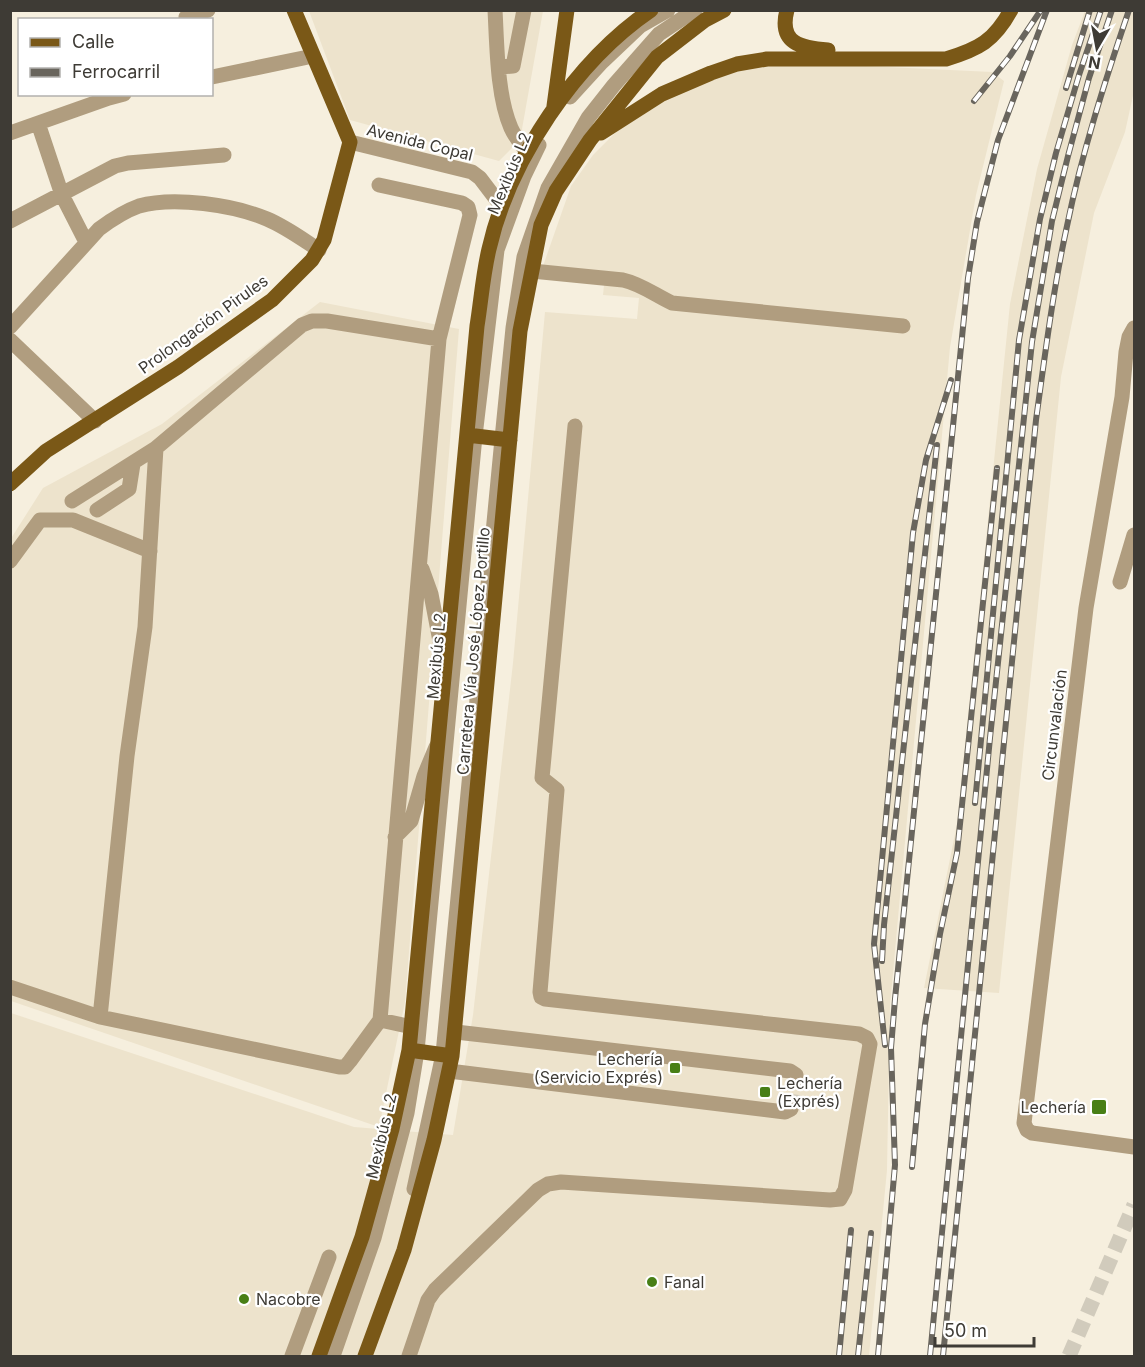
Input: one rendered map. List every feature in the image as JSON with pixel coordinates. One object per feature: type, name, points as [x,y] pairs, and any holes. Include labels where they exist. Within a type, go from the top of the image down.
[{"type":"main road","points":[[294,10],[350,142]]},
{"type":"main road","points":[[554,106],[567,10]]},
{"type":"main road","name":"Carretera Vía José López Portillo","points":[[319,1356],[362,1237],[413,1050],[412,1026],[445,670],[471,436],[477,326],[487,260],[502,207],[527,152],[554,106],[592,62],[635,21],[651,10]]},
{"type":"main road","name":"Carretera Vía José López Portillo","points":[[365,1356],[404,1250],[434,1140],[449,1071],[448,1055],[456,1032],[506,440],[520,331],[542,225],[556,191],[590,140],[657,57],[705,20],[724,10]]},
{"type":"main road","points":[[787,10],[784,19],[786,32],[793,43],[806,49],[862,52],[881,60]]},
{"type":"main road","points":[[590,140],[662,94],[737,64],[767,59],[946,59],[970,51],[988,41],[1000,29],[1011,10]]},
{"type":"main road","name":"Prolongación Pirules","points":[[10,484],[46,452],[178,368],[272,300],[312,260],[324,240],[350,142]]},
{"type":"main road","points":[[471,436],[506,440]]},
{"type":"main road","points":[[413,1050],[448,1055]]},
{"type":"street","points":[[186,17],[208,10]]},
{"type":"street","points":[[495,10],[499,67],[507,118],[512,131],[527,152]]},
{"type":"street","points":[[499,67],[513,66],[524,10]]},
{"type":"street","name":"Mexibús L2","points":[[333,1356],[374,1238],[407,1113],[471,436],[496,250],[524,176],[543,136],[569,99],[602,62],[640,26],[668,10]]},
{"type":"street","points":[[358,1356],[404,1229],[448,1055],[506,440],[513,328],[524,257],[548,188],[588,118],[614,84],[659,34],[695,10]]},
{"type":"street","points":[[213,77],[313,56]]},
{"type":"street","points":[[10,133],[116,96]]},
{"type":"street","points":[[38,123],[62,195],[86,242]]},
{"type":"street","name":"Avenida Copal","points":[[350,142],[472,172],[480,178],[502,207]]},
{"type":"street","points":[[10,221],[103,172],[128,163],[224,155]]},
{"type":"street","points":[[10,987],[100,1017],[339,1067],[345,1067],[351,1061],[380,1020],[439,339],[470,214],[468,207],[462,203],[379,185]]},
{"type":"street","points":[[10,327],[86,242],[111,220],[139,207],[165,202],[197,203],[267,218],[319,250]]},
{"type":"street","points":[[532,271],[623,280],[636,283],[672,303],[903,326]]},
{"type":"street","points":[[72,501],[156,448],[302,325],[312,321],[327,321],[439,339]]},
{"type":"street","name":"Circunvalación","points":[[1134,328],[1126,352],[1122,397],[1086,608],[1024,1123],[1027,1130],[1032,1133],[1134,1147]]},
{"type":"street","points":[[10,340],[95,421]]},
{"type":"street","points":[[409,1356],[428,1300],[435,1290],[538,1190],[549,1184],[561,1182],[830,1200],[840,1199],[844,1190],[870,1044],[867,1038],[859,1034],[557,1001],[541,997],[557,790],[542,778],[575,426]]},
{"type":"street","points":[[100,1017],[127,756],[145,627],[156,448]]},
{"type":"street","points":[[97,510],[129,489],[133,464]]},
{"type":"street","points":[[10,561],[40,520],[73,520],[150,551]]},
{"type":"street","points":[[1120,582],[1134,535]]},
{"type":"street","points":[[420,563],[431,594],[445,670]]},
{"type":"street","points":[[396,837],[411,820],[424,776],[439,738]]},
{"type":"street","points":[[380,1020],[412,1026]]},
{"type":"street","points":[[456,1032],[790,1071],[796,1075]]},
{"type":"street","points":[[449,1071],[785,1112],[791,1109]]},
{"type":"street","points":[[292,1356],[330,1257]]},
{"type":"shaded area","points":[[309,11],[543,11],[522,129],[524,136],[499,161],[350,120]]},
{"type":"shaded area","points":[[1085,11],[1134,11],[1134,91],[1125,132],[1094,213],[1061,377],[999,993],[924,988],[957,824],[1010,304],[1037,169],[1072,45]]},
{"type":"shaded area","points":[[772,64],[824,64],[992,72],[1004,81],[976,195],[950,347],[890,1006],[887,1170],[869,1356],[11,1356],[11,1013],[354,1127],[453,1135],[473,1015],[513,663],[545,312],[637,319],[639,298],[603,295],[604,285],[543,266],[571,186],[593,155],[629,119],[668,95],[740,69]]},
{"type":"shaded area","points":[[320,302],[459,329],[405,1002],[379,1127],[11,1001],[10,540],[43,488],[162,424]]},
{"type":"tunnel","points":[[791,1109],[796,1075]]},
{"type":"tunnel","points":[[1069,1356],[1134,1205]]},
{"type":"railway","points":[[974,101],[1010,56],[1041,10]]},
{"type":"railway","points":[[878,1356],[895,1165],[891,1048],[895,999],[968,278],[977,222],[998,140],[1047,10]]},
{"type":"railway","points":[[1066,88],[1090,10]]},
{"type":"railway","points":[[975,803],[1019,340],[1040,219],[1056,153],[1101,10]]},
{"type":"railway","points":[[930,1356],[990,738],[1032,342],[1052,221],[1089,78],[1112,10]]},
{"type":"railway","points":[[943,1356],[1036,420],[1058,274],[1073,198],[1111,63],[1129,10]]},
{"type":"railway","points":[[885,1045],[874,944],[913,533],[926,460],[951,380]]},
{"type":"railway","points":[[882,961],[884,925],[937,445]]},
{"type":"railway","points":[[912,1167],[925,1024],[940,934],[957,853],[997,468]]},
{"type":"railway","points":[[839,1356],[851,1230]]},
{"type":"railway","points":[[858,1356],[871,1233]]},
{"type":"place","name":"Lechería (Servicio Exprés)","points":[[675,1068]]},
{"type":"place","name":"Lechería (Exprés)","points":[[765,1092]]},
{"type":"place","name":"Lechería","points":[[1099,1107]]},
{"type":"place","name":"Fanal","points":[[652,1282]]},
{"type":"place","name":"Nacobre","points":[[244,1299]]}]
